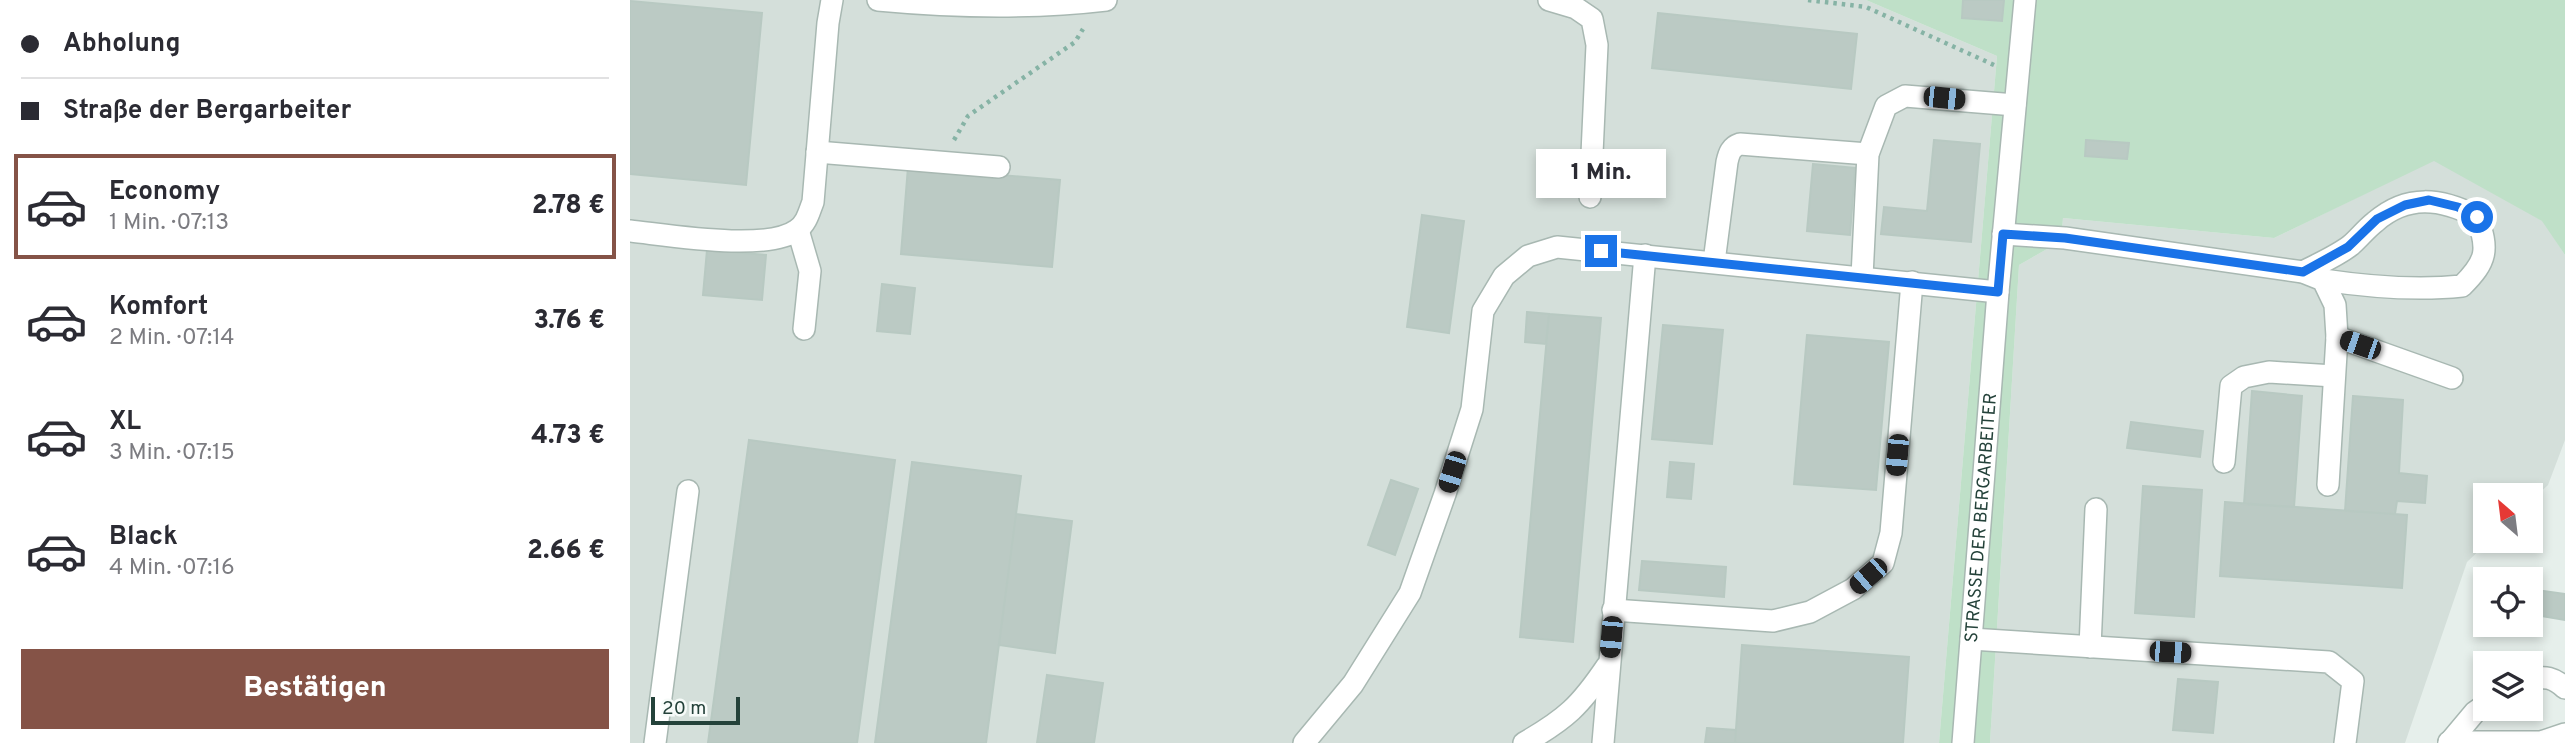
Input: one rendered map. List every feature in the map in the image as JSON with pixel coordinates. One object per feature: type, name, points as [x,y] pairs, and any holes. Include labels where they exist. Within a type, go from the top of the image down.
[{"type":"street","points":[[630,231],[751,242],[781,238],[798,230],[807,219],[813,202],[832,0]]},
{"type":"street","points":[[878,0],[1052,6],[1101,0]]},
{"type":"street","points":[[1549,0],[1576,8],[1592,19],[1597,45],[1590,197]]},
{"type":"street","name":"STRASSE DER BERGARBEITER","points":[[1963,743],[1998,292],[2025,0]]},
{"type":"street","points":[[1862,277],[1868,154],[1886,106],[1905,96],[2015,105]]},
{"type":"street","points":[[1714,262],[1727,162],[1729,152],[1734,146],[1740,144],[1868,154]]},
{"type":"street","points":[[817,152],[999,167]]},
{"type":"street","points":[[2003,234],[2065,238],[2303,272],[2323,280],[2372,287],[2427,290],[2462,286],[2480,268],[2486,240],[2477,217],[2458,207],[2429,200],[2405,205],[2377,219],[2348,247],[2303,272]]},
{"type":"street","points":[[798,230],[810,271],[804,329]]},
{"type":"street","points":[[1304,743],[1353,684],[1410,593],[1472,409],[1483,311],[1504,276],[1528,256],[1557,247],[1998,292]]},
{"type":"street","points":[[1603,743],[1645,255]]},
{"type":"street","points":[[2323,280],[2335,305],[2337,337],[2328,485]]},
{"type":"street","points":[[1614,610],[1773,621],[1810,612],[1853,589],[1883,563],[1891,533],[1912,282]]},
{"type":"street","points":[[2337,337],[2452,378]]},
{"type":"street","points":[[2224,462],[2231,386],[2244,377],[2269,372],[2334,376]]},
{"type":"street","points":[[655,743],[688,491]]},
{"type":"street","points":[[2090,647],[2096,509]]},
{"type":"street","points":[[1971,639],[2329,662],[2354,681],[2345,743]]},
{"type":"street","points":[[1524,743],[1555,726],[1584,701],[1609,664]]},
{"type":"street","points":[[2543,677],[2561,679]]},
{"type":"street","points":[[2449,743],[2473,714]]},
{"type":"street","points":[[2449,743],[2541,741],[2565,734]]},
{"type":"path","points":[[942,162],[968,116],[1075,42],[1101,0]]},
{"type":"path","points":[[1808,0],[1866,7],[2018,76]]},
{"type":"shaded area","points":[[630,0],[1866,0],[1997,56],[1939,743],[630,743]]},
{"type":"shaded area","points":[[2434,160],[2543,221],[2565,255],[2565,440],[2548,485],[2543,490],[2543,483],[2473,483],[2473,553],[2476,553],[2467,562],[2405,743],[1990,743],[2019,265],[2061,241],[2063,218],[2274,238]]},
{"type":"green space","points":[[1866,0],[2565,0],[2565,255],[2542,221],[2434,161],[2274,238],[2063,218],[2061,241],[2019,265],[1990,743],[1939,743],[1997,56]]},
{"type":"building","points":[[1963,0],[2004,0],[2002,21],[1962,18]]},
{"type":"building","points":[[630,1],[762,13],[746,185],[630,174]]},
{"type":"building","points":[[1658,13],[1857,34],[1851,89],[1652,68]]},
{"type":"building","points":[[1934,140],[1980,144],[1971,242],[1881,234],[1884,207],[1927,211]]},
{"type":"building","points":[[2086,140],[2129,143],[2127,159],[2085,156]]},
{"type":"building","points":[[1813,164],[1855,168],[1850,235],[1807,231]]},
{"type":"building","points":[[908,167],[1060,180],[1052,267],[901,254]]},
{"type":"building","points":[[1422,215],[1464,221],[1449,333],[1407,327]]},
{"type":"building","points":[[707,250],[766,255],[762,300],[703,295]]},
{"type":"building","points":[[882,284],[915,288],[910,334],[877,331]]},
{"type":"building","points":[[1527,312],[1549,314],[1546,344],[1525,342]]},
{"type":"building","points":[[1549,314],[1601,318],[1573,642],[1520,637]]},
{"type":"building","points":[[1663,325],[1723,330],[1712,444],[1652,439]]},
{"type":"building","points":[[1807,335],[1889,342],[1876,490],[1794,484]]},
{"type":"building","points":[[2252,391],[2302,396],[2294,507],[2244,504]]},
{"type":"building","points":[[2353,396],[2403,400],[2399,473],[2427,476],[2425,503],[2397,501],[2395,514],[2345,511]]},
{"type":"building","points":[[2131,422],[2203,431],[2200,457],[2127,448]]},
{"type":"building","points":[[749,440],[895,460],[857,743],[708,743]]},
{"type":"building","points":[[912,462],[1021,476],[986,743],[875,743]]},
{"type":"building","points":[[1670,462],[1694,464],[1691,499],[1667,497]]},
{"type":"building","points":[[1391,480],[1418,489],[1395,555],[1368,545]]},
{"type":"building","points":[[2143,486],[2202,490],[2194,617],[2135,613]]},
{"type":"building","points":[[2225,502],[2407,515],[2402,588],[2220,576]]},
{"type":"building","points":[[1016,514],[1072,521],[1055,653],[999,645]]},
{"type":"building","points":[[1642,561],[1726,567],[1724,597],[1639,590]]},
{"type":"building","points":[[2543,591],[2565,594],[2565,620],[2543,616]]},
{"type":"building","points":[[1742,645],[1909,657],[1903,743],[1735,743]]},
{"type":"building","points":[[1047,675],[1103,683],[1094,743],[1037,743]]},
{"type":"building","points":[[2178,679],[2218,682],[2213,733],[2173,730]]},
{"type":"building","points":[[1707,728],[1736,730],[1735,743],[1705,743]]},
{"type":"route","points":[[1601,251],[1998,292],[2003,234],[2065,238],[2303,272],[2348,247],[2377,219],[2405,205],[2429,200],[2458,207],[2477,217]]}]
